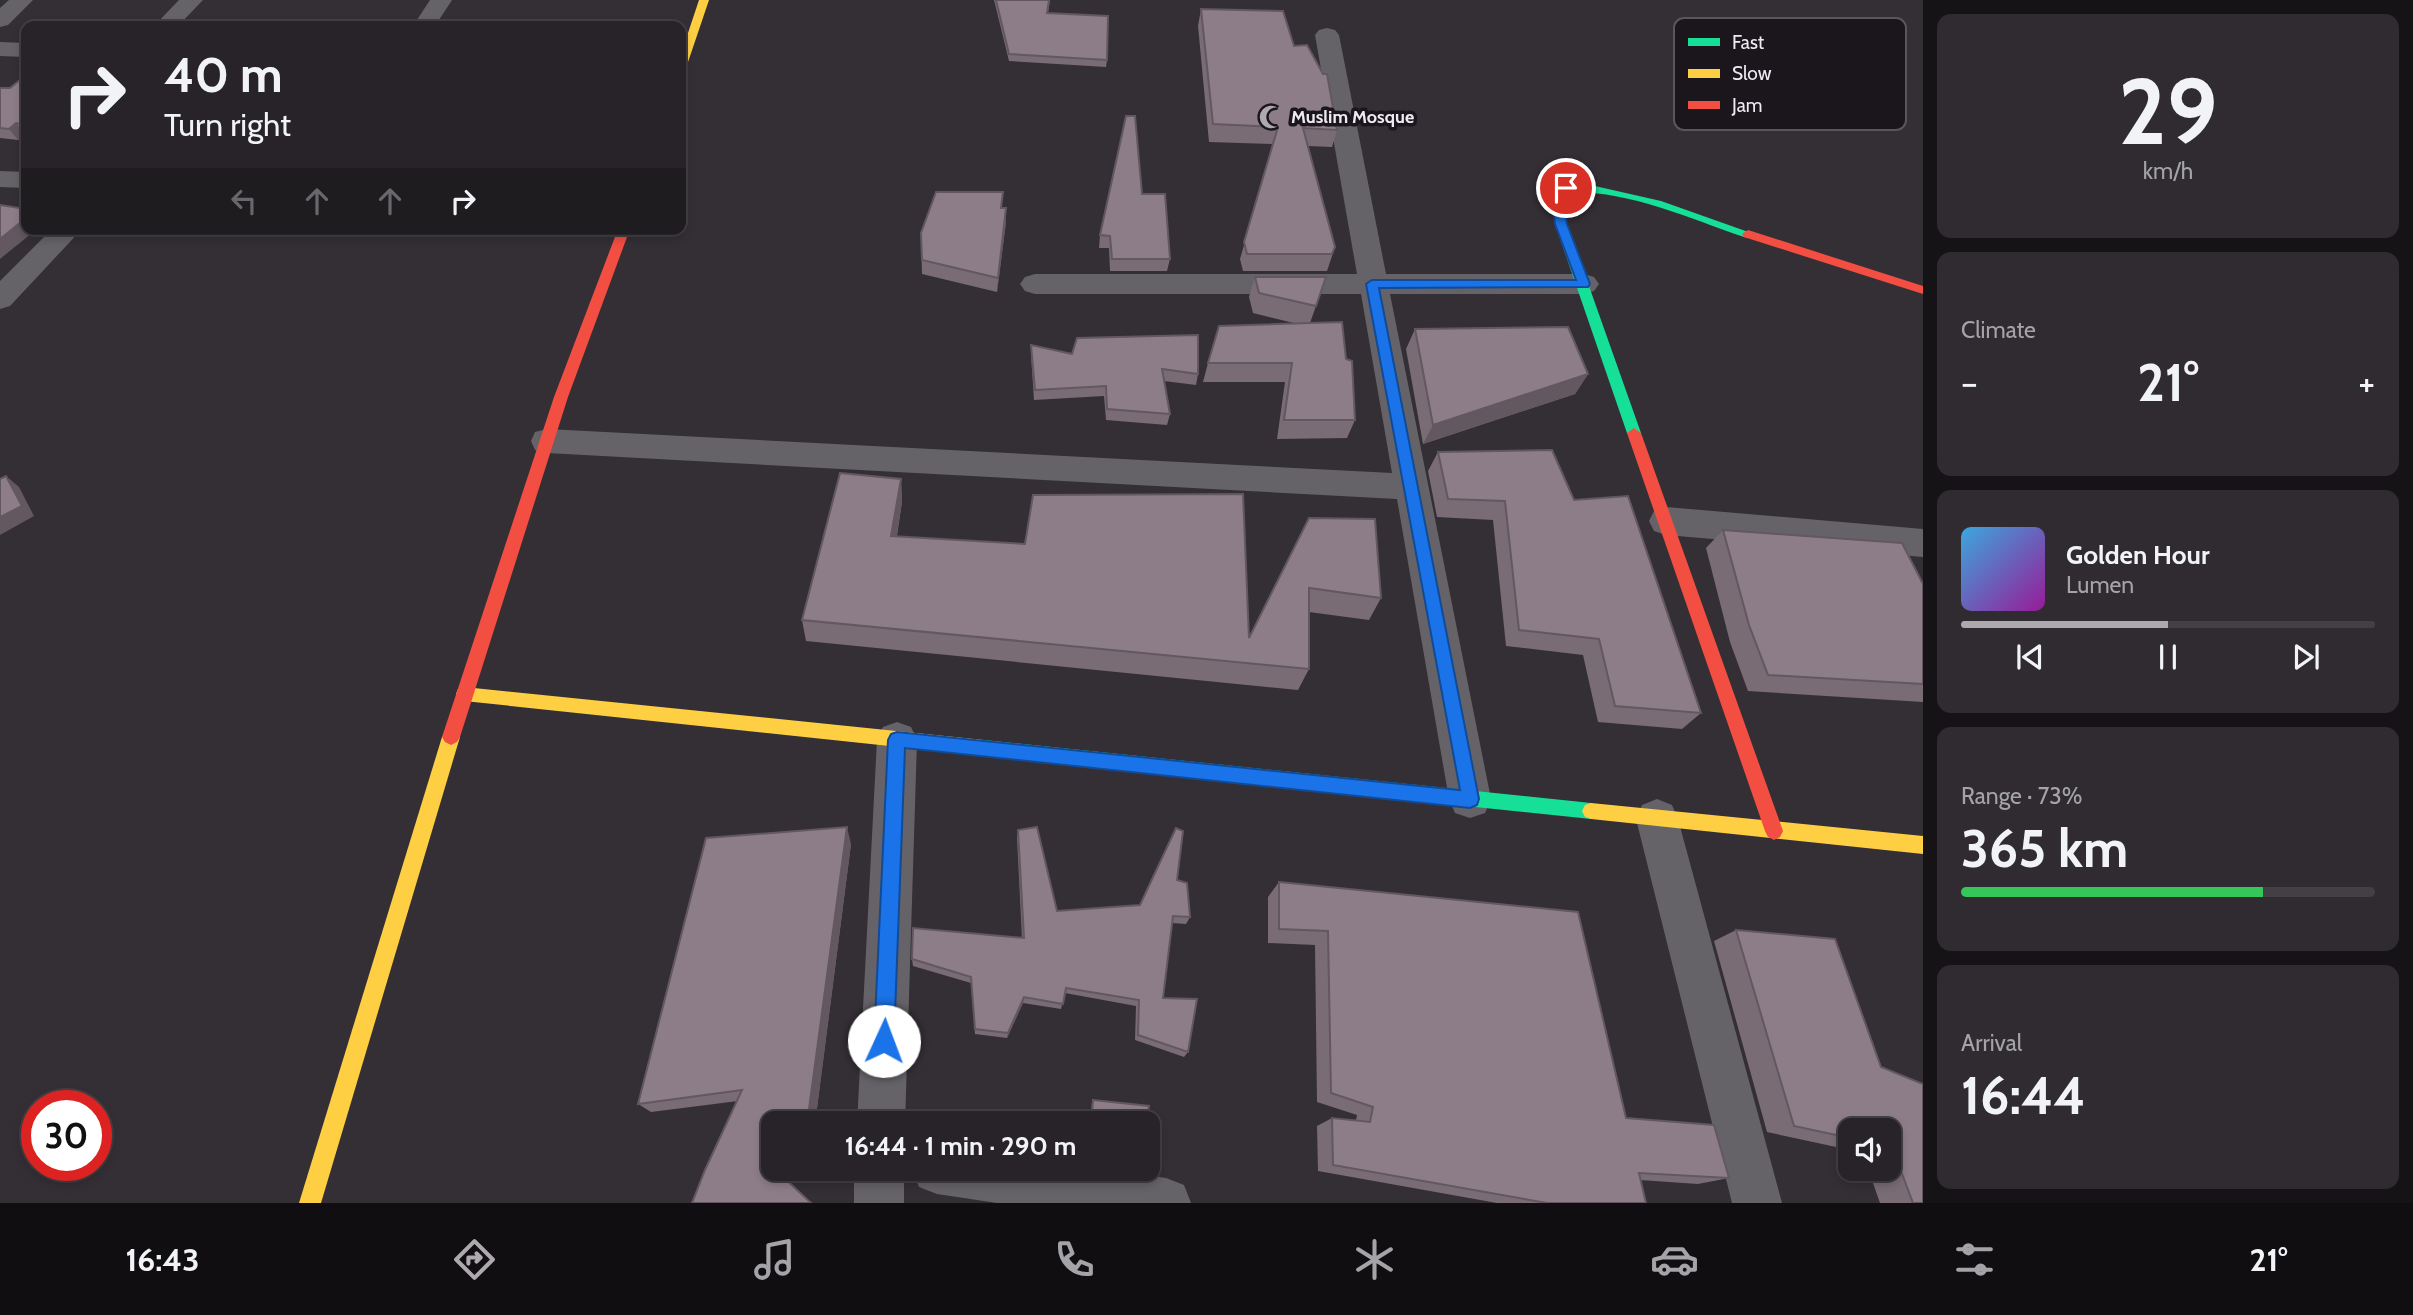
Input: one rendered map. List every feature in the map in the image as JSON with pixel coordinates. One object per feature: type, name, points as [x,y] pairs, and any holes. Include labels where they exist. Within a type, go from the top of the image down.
[{"type":"street","points":[[0,20],[22,0]]},
{"type":"street","points":[[170,21],[192,0]]},
{"type":"street","points":[[427,21],[441,0]]},
{"type":"street","points":[[686,53],[704,0]]},
{"type":"street","points":[[1327,35],[1470,799]]},
{"type":"street","points":[[0,49],[21,50]]},
{"type":"street","points":[[0,179],[21,180]]},
{"type":"street","points":[[1774,831],[1561,224],[1558,201],[1566,188],[1584,186],[1614,192],[1923,290]]},
{"type":"street","points":[[0,299],[62,235]]},
{"type":"street","points":[[310,1203],[464,694],[547,440],[622,235]]},
{"type":"street","points":[[1035,284],[1584,284]]},
{"type":"street","points":[[547,440],[1411,487]]},
{"type":"street","points":[[1666,521],[1923,543]]},
{"type":"street","points":[[464,694],[1657,820],[1923,845]]},
{"type":"street","points":[[882,1111],[897,740]]},
{"type":"street","points":[[1657,820],[1758,1203]]},
{"type":"street","points":[[879,1181],[879,1203]]},
{"type":"street","points":[[1018,1181],[1166,1203]]},
{"type":"building","points":[[996,0],[1049,0],[1047,13],[1108,16],[1107,60],[1009,54]]},
{"type":"building","points":[[1201,9],[1283,11],[1294,46],[1307,45],[1323,74],[1327,74],[1337,130],[1303,128],[1335,247],[1332,254],[1247,254],[1244,242],[1278,127],[1213,124]]},
{"type":"building","points":[[21,79],[21,124],[16,123],[9,129],[0,128],[0,88],[10,88]]},
{"type":"building","points":[[1126,116],[1135,116],[1142,194],[1165,194],[1170,259],[1112,259],[1110,236],[1100,235]]},
{"type":"building","points":[[936,192],[1003,192],[1001,208],[1006,208],[998,278],[922,260],[921,233]]},
{"type":"building","points":[[0,205],[21,208],[21,222],[0,239]]},
{"type":"building","points":[[1255,277],[1326,277],[1316,306],[1259,293]]},
{"type":"building","points":[[1342,322],[1346,359],[1352,361],[1355,420],[1284,420],[1292,363],[1208,363],[1219,326]]},
{"type":"building","points":[[1568,327],[1588,374],[1433,425],[1415,329]]},
{"type":"building","points":[[1198,335],[1198,374],[1162,369],[1170,414],[1107,409],[1106,386],[1035,390],[1031,345],[1072,354],[1077,338]]},
{"type":"building","points":[[1552,450],[1574,500],[1628,496],[1701,713],[1615,706],[1599,639],[1519,630],[1505,501],[1448,499],[1438,452]]},
{"type":"building","points":[[840,473],[901,479],[891,536],[1025,544],[1033,495],[1243,494],[1249,638],[1309,518],[1375,519],[1381,598],[1309,588],[1309,669],[802,620]]},
{"type":"building","points":[[6,476],[22,506],[0,517],[0,479]]},
{"type":"building","points":[[1723,530],[1902,543],[1923,584],[1923,684],[1768,675],[1749,625]]},
{"type":"building","points":[[847,827],[809,1111],[761,1111],[761,1181],[788,1181],[811,1203],[692,1203],[742,1090],[638,1104],[706,838]]},
{"type":"building","points":[[1037,827],[1057,911],[1140,905],[1176,828],[1183,831],[1177,880],[1187,883],[1190,917],[1173,916],[1163,998],[1197,999],[1188,1052],[1138,1035],[1139,1000],[1066,988],[1063,1004],[1024,997],[1008,1033],[975,1029],[971,977],[912,959],[913,928],[1024,938],[1018,830]]},
{"type":"building","points":[[1279,882],[1578,912],[1626,1118],[1714,1125],[1729,1178],[1639,1173],[1646,1203],[1547,1203],[1333,1165],[1332,1118],[1370,1122],[1373,1107],[1331,1093],[1328,931],[1279,929]]},
{"type":"building","points":[[1736,930],[1835,939],[1881,1067],[1923,1084],[1923,1203],[1913,1203],[1901,1171],[1901,1118],[1838,1118],[1838,1135],[1794,1126]]},
{"type":"building","points":[[1093,1100],[1149,1106],[1148,1111],[1092,1111]]},
{"type":"traffic: fast","points":[[1634,433],[1561,224],[1558,201],[1566,188],[1608,191],[1632,196],[1748,234]]},
{"type":"traffic: fast","points":[[984,748],[1591,811]]},
{"type":"traffic: slow","points":[[686,53],[704,0]]},
{"type":"traffic: slow","points":[[464,694],[984,748]]},
{"type":"traffic: slow","points":[[310,1203],[451,737]]},
{"type":"traffic: slow","points":[[1591,811],[1923,845]]},
{"type":"traffic: jam","points":[[1748,234],[1923,290]]},
{"type":"traffic: jam","points":[[451,737],[561,397],[622,235]]},
{"type":"traffic: jam","points":[[1634,433],[1774,831]]},
{"type":"place","name":"Muslim Mosque","points":[[1271,117]]},
{"type":"route","points":[[884,1041],[897,740],[1470,799],[1372,284],[1584,284],[1561,224],[1558,201],[1566,188]]}]
